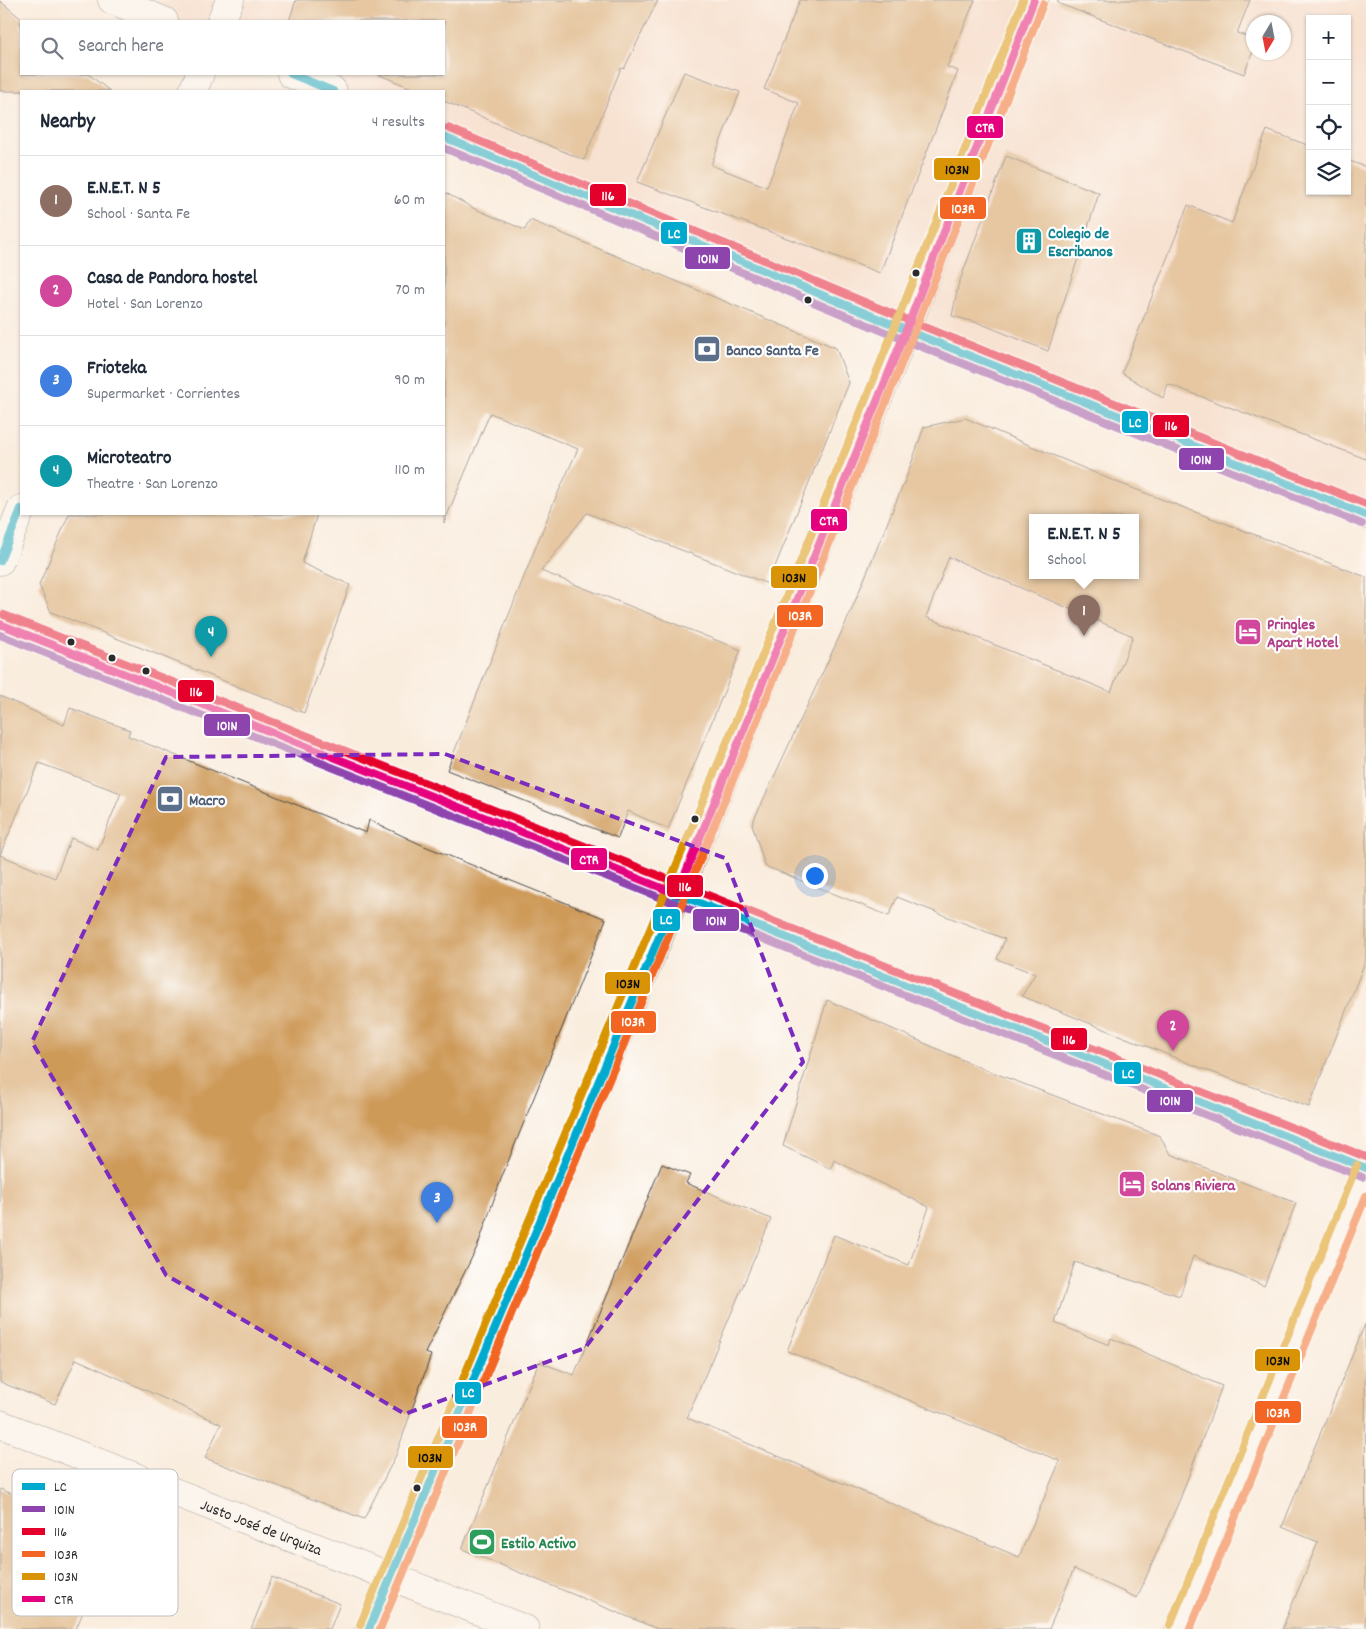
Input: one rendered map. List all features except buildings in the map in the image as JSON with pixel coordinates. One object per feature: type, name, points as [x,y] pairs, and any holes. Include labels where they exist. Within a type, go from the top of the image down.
[{"type":"main road","points":[[112,0],[162,20]]},
{"type":"main road","points":[[222,20],[230,0]]},
{"type":"main road","points":[[369,1629],[677,894],[906,330],[1034,0]]},
{"type":"main road","points":[[193,90],[200,75]]},
{"type":"main road","points":[[293,75],[331,90]]},
{"type":"main road","points":[[445,137],[906,330],[1366,515]]},
{"type":"main road","points":[[0,561],[20,511]]},
{"type":"main road","points":[[0,624],[1366,1169],[1179,1629]]},
{"type":"main road","name":"Justo José de Urquiza","points":[[0,1424],[115,1469]]},
{"type":"main road","name":"Justo José de Urquiza","points":[[178,1493],[525,1629]]},
{"type":"highlighted area","points":[[445,754],[725,858],[803,1062],[585,1348],[405,1414],[166,1275],[32,1042],[166,757]]},
{"type":"shaded area","points":[[112,0],[1366,0],[1366,515],[445,137],[445,90],[331,90],[293,75],[445,75],[445,20],[162,20]]},
{"type":"shaded area","points":[[908,473],[1029,572],[1029,579],[1135,579],[1143,705],[950,627],[937,656],[849,616]]},
{"type":"transit line","name":"103N","points":[[360,1625],[780,612],[1023,0]]},
{"type":"transit line","name":"CTR","points":[[0,624],[677,894],[906,330],[1034,0]]},
{"type":"transit line","name":"103R","points":[[380,1629],[800,615],[1043,4]]},
{"type":"transit line","name":"LC","points":[[293,75],[331,90]]},
{"type":"transit line","name":"116","points":[[448,128],[910,321],[1366,504]]},
{"type":"transit line","name":"LC","points":[[445,137],[906,330],[1366,515]]},
{"type":"transit line","name":"101N","points":[[445,148],[902,339],[1362,524]]},
{"type":"transit line","name":"LC","points":[[0,561],[20,511]]},
{"type":"transit line","name":"116","points":[[4,615],[1366,1157]]},
{"type":"transit line","name":"101N","points":[[0,635],[1362,1177]]},
{"type":"transit line","name":"LC","points":[[369,1629],[677,894],[1366,1168]]},
{"type":"transit line","name":"103N","points":[[1170,1625],[1357,1165]]},
{"type":"transit line","name":"103R","points":[[1190,1629],[1366,1196]]},
{"type":"place","name":"Colegio de Escribanos","points":[[1029,241]]},
{"type":"place","name":"Banco Santa Fe","points":[[707,349]]},
{"type":"place","name":"Pringles Apart Hotel","points":[[1248,632]]},
{"type":"place","name":"E.N.E.T. N 5","points":[[1084,636]]},
{"type":"place","name":"Microteatro","points":[[211,657]]},
{"type":"place","name":"Macro","points":[[170,799]]},
{"type":"place","name":"Casa de Pandora hostel","points":[[1173,1051]]},
{"type":"place","name":"Solans Riviera","points":[[1132,1184]]},
{"type":"place","name":"Frioteka","points":[[437,1223]]},
{"type":"place","name":"Estilo Activo","points":[[482,1542]]}]
